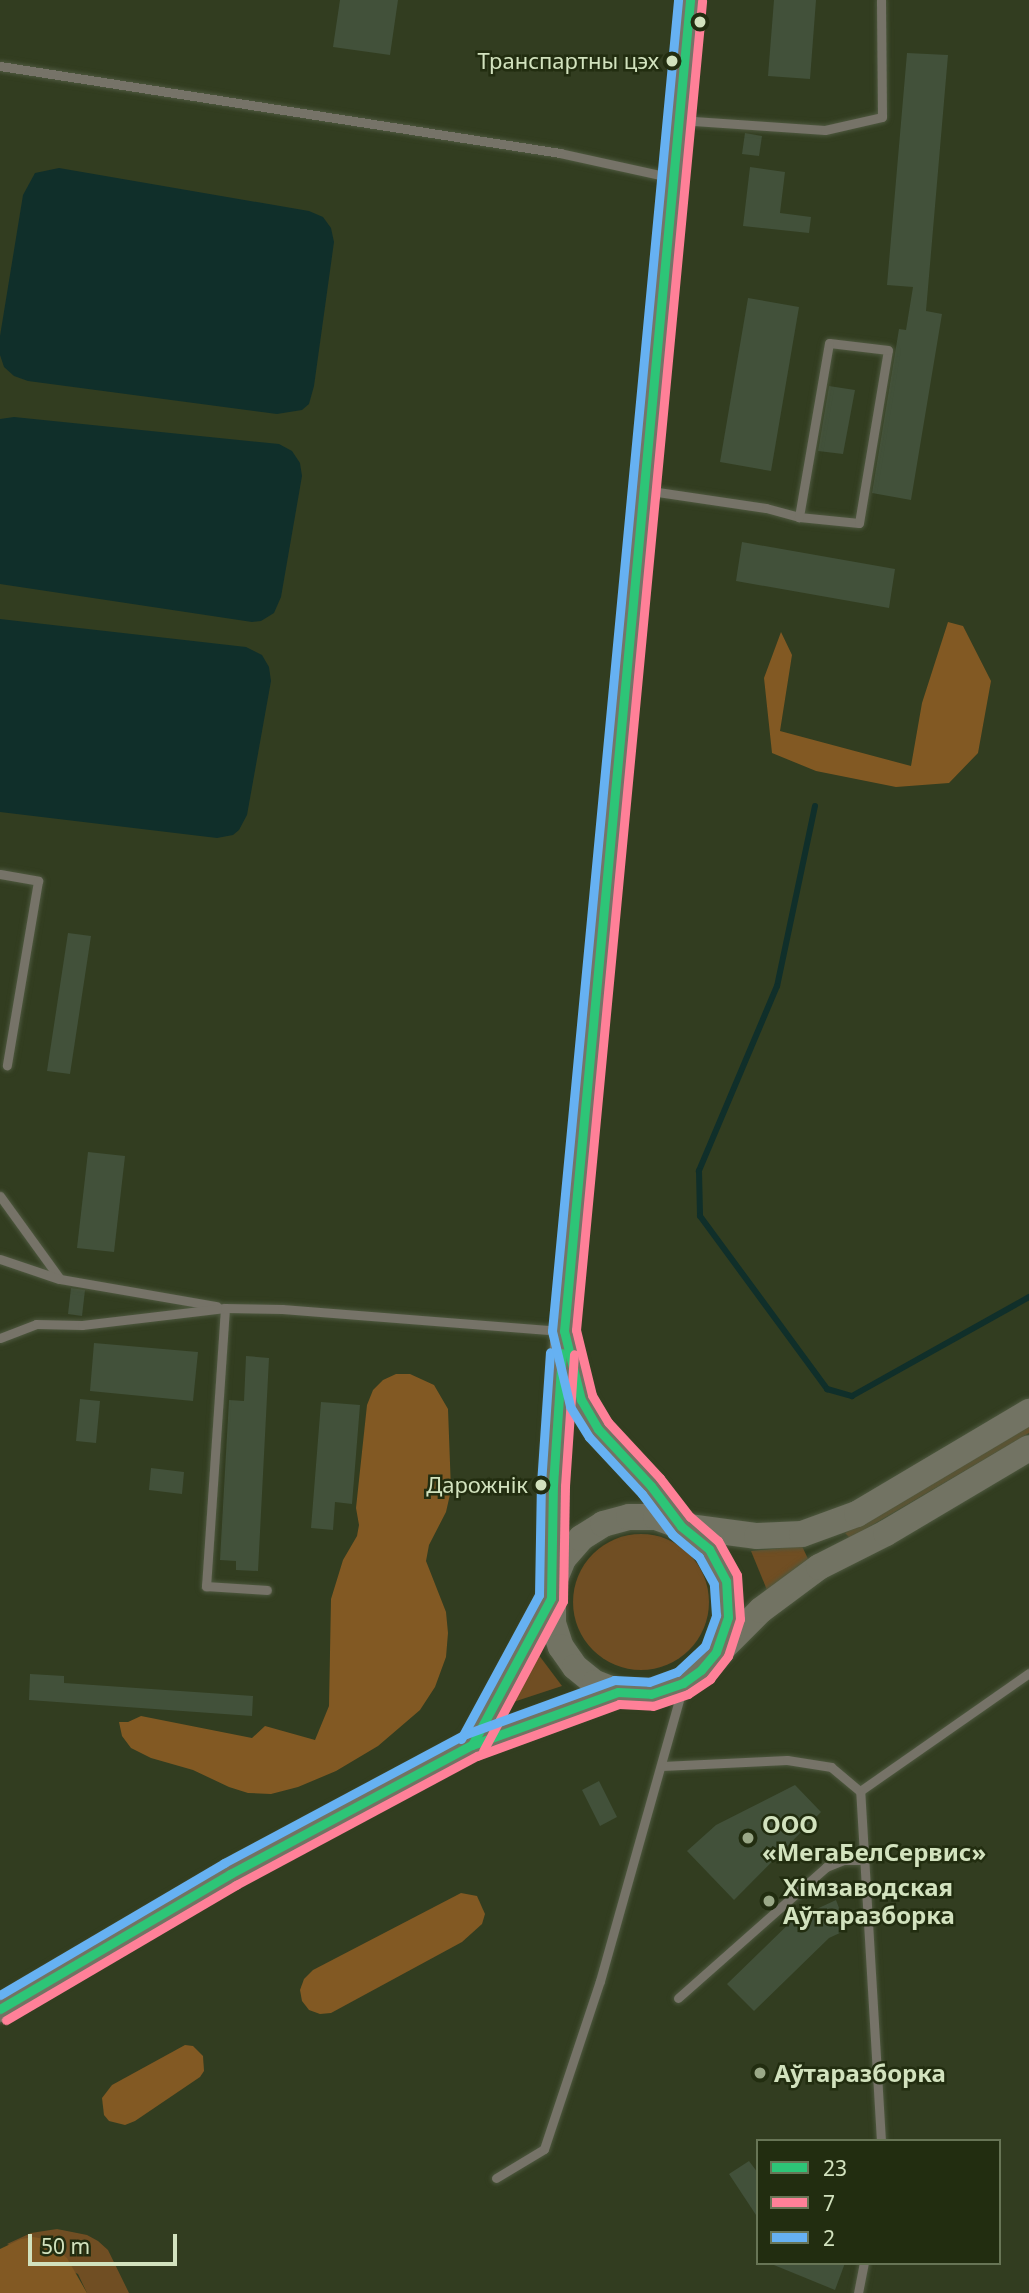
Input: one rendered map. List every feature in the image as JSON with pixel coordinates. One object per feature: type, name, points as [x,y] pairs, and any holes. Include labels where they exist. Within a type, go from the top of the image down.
[{"type":"main road","points":[[564,1331],[581,1400],[598,1429],[650,1486],[681,1526],[709,1549],[726,1581],[728,1618],[716,1652]]},
{"type":"main road","points":[[564,1331],[553,1485],[552,1623],[568,1657],[595,1682],[618,1692],[651,1694],[683,1684],[701,1670],[761,1609],[819,1567],[886,1533],[1029,1448]]},
{"type":"main road","points":[[472,1745],[552,1591],[563,1559],[581,1538],[603,1524],[629,1517],[656,1517],[681,1526],[757,1536],[802,1534],[857,1514],[1029,1412]]},
{"type":"main road","points":[[0,2009],[230,1874],[472,1745],[618,1692]]},
{"type":"street","points":[[564,1331],[690,0]]},
{"type":"lane","points":[[679,120],[825,130],[882,117],[881,0]]},
{"type":"lane","points":[[0,66],[560,153],[674,178]]},
{"type":"lane","points":[[645,490],[766,508],[799,517],[859,523],[888,350],[829,343],[799,517]]},
{"type":"lane","points":[[0,874],[38,881],[7,1065]]},
{"type":"lane","points":[[0,1196],[61,1279]]},
{"type":"lane","points":[[0,1259],[61,1279],[225,1308]]},
{"type":"lane","points":[[225,1308],[206,1586],[267,1590]]},
{"type":"lane","points":[[0,1338],[36,1324],[82,1325],[225,1308],[282,1309],[564,1331]]},
{"type":"lane","points":[[860,1791],[1029,1673]]},
{"type":"lane","points":[[496,2178],[544,2148],[600,1981],[683,1684]]},
{"type":"lane","points":[[662,1766],[787,1760],[831,1768],[860,1791],[881,2139]]},
{"type":"lane","points":[[678,1998],[826,1867],[843,1860],[864,1860]]},
{"type":"lane","points":[[858,2293],[864,2265]]},
{"type":"shaded area","points":[[948,622],[963,626],[991,681],[978,753],[949,783],[896,787],[816,771],[772,753],[764,678],[781,632],[792,655],[780,731],[911,766],[922,703]]},
{"type":"shaded area","points":[[396,1374],[410,1374],[434,1385],[448,1409],[451,1490],[446,1512],[429,1545],[426,1561],[446,1612],[446,1657],[435,1687],[420,1710],[378,1746],[336,1771],[298,1787],[271,1794],[248,1793],[229,1787],[193,1770],[151,1758],[131,1748],[122,1736],[119,1722],[128,1722],[141,1716],[252,1738],[265,1726],[315,1740],[329,1706],[331,1599],[343,1560],[357,1536],[359,1525],[356,1508],[367,1405],[373,1390],[383,1380]]},
{"type":"shaded area","points":[[1029,1423],[1029,1433],[850,1538],[845,1533]]},
{"type":"shaded area","points":[[641,1534],[667,1539],[689,1554],[704,1576],[709,1602],[704,1628],[689,1650],[667,1665],[641,1670],[615,1665],[593,1650],[578,1628],[573,1602],[578,1576],[593,1554],[615,1539]]},
{"type":"shaded area","points":[[802,1546],[808,1559],[767,1590],[751,1551]]},
{"type":"shaded area","points":[[538,1654],[562,1686],[504,1705]]},
{"type":"shaded area","points":[[461,1893],[477,1896],[485,1914],[482,1924],[462,1942],[331,2013],[320,2014],[309,2010],[302,2001],[300,1990],[304,1979],[313,1970]]},
{"type":"shaded area","points":[[185,2045],[193,2046],[203,2056],[204,2071],[200,2077],[135,2121],[125,2125],[109,2121],[104,2115],[102,2098],[112,2085]]},
{"type":"shaded area","points":[[57,2229],[87,2235],[98,2241],[108,2250],[129,2293],[87,2293],[78,2274],[7,2244],[31,2233]]},
{"type":"shaded area","points":[[21,2239],[45,2239],[67,2258],[87,2293],[0,2293],[0,2249]]},
{"type":"water","points":[[59,168],[309,211],[323,217],[331,228],[334,242],[314,386],[309,404],[302,410],[277,414],[28,381],[14,376],[4,367],[0,355],[0,336],[23,195],[35,173]]},
{"type":"water","points":[[14,417],[279,444],[292,451],[300,463],[302,476],[281,597],[274,613],[261,621],[252,622],[0,584],[0,419]]},
{"type":"water","points":[[0,619],[246,647],[262,655],[269,667],[271,681],[247,815],[239,830],[233,835],[217,838],[0,812]]},
{"type":"building","points":[[340,0],[398,0],[390,55],[333,47]]},
{"type":"building","points":[[774,0],[816,0],[810,79],[768,76]]},
{"type":"building","points":[[907,53],[948,55],[926,311],[942,314],[911,500],[872,493],[899,329],[906,330],[913,287],[887,285]]},
{"type":"building","points":[[745,133],[762,136],[759,156],[742,154]]},
{"type":"building","points":[[750,167],[785,172],[780,213],[811,217],[809,233],[743,226]]},
{"type":"building","points":[[748,298],[799,307],[771,471],[720,462]]},
{"type":"building","points":[[829,386],[855,390],[843,454],[818,451]]},
{"type":"building","points":[[742,542],[895,569],[889,608],[736,581]]},
{"type":"building","points":[[68,933],[91,936],[70,1074],[47,1071]]},
{"type":"building","points":[[88,1152],[125,1156],[114,1252],[77,1248]]},
{"type":"building","points":[[71,1288],[85,1290],[82,1316],[68,1314]]},
{"type":"building","points":[[94,1343],[198,1352],[193,1401],[90,1391]]},
{"type":"building","points":[[246,1356],[269,1358],[258,1571],[236,1570],[236,1561],[220,1560],[229,1400],[244,1401]]},
{"type":"building","points":[[80,1399],[100,1401],[96,1443],[76,1441]]},
{"type":"building","points":[[321,1402],[360,1405],[352,1504],[335,1502],[333,1530],[311,1528]]},
{"type":"building","points":[[151,1468],[184,1472],[182,1494],[149,1490]]},
{"type":"building","points":[[30,1674],[64,1676],[64,1683],[253,1696],[252,1716],[29,1700]]},
{"type":"building","points":[[599,1781],[617,1817],[600,1826],[582,1790]]},
{"type":"building","name":"ООО «МегаБелСервис»","points":[[795,1785],[821,1812],[734,1900],[687,1851],[716,1825]]},
{"type":"building","points":[[836,1900],[842,1916],[836,1919],[842,1932],[829,1938],[754,2011],[727,1984],[806,1907],[810,1912]]},
{"type":"building","points":[[749,2161],[756,2170],[756,2215],[729,2174]]},
{"type":"building","points":[[774,2265],[844,2265],[835,2290]]},
{"type":"waterway","points":[[815,806],[777,986],[699,1171],[700,1216],[827,1389],[852,1396],[1029,1297]]},
{"type":"transit line","name":"2","points":[[0,1995],[224,1863],[466,1734],[614,1680],[649,1682],[677,1672],[705,1646],[716,1615],[714,1584],[699,1557],[672,1534],[642,1494],[589,1437],[570,1406],[552,1331],[678,0]]},
{"type":"transit line","name":"23","points":[[0,2009],[230,1874],[472,1745],[618,1692],[651,1694],[683,1683],[701,1670],[716,1652],[728,1617],[726,1581],[709,1549],[681,1526],[651,1486],[598,1429],[581,1400],[564,1331],[690,0]]},
{"type":"transit line","name":"7","points":[[6,2020],[236,1885],[477,1756],[619,1704],[653,1706],[688,1694],[710,1679],[728,1656],[740,1619],[737,1575],[718,1541],[690,1517],[660,1478],[608,1422],[592,1395],[576,1330],[702,1]]},
{"type":"transit line","name":"2","points":[[461,1739],[539,1595],[541,1484],[550,1352]]},
{"type":"transit line","name":"23","points":[[472,1745],[551,1598],[553,1485],[562,1353]]},
{"type":"transit line","name":"7","points":[[483,1751],[563,1601],[565,1486],[574,1354]]},
{"type":"place","name":"Транспартны цэх","points":[[672,61]]},
{"type":"place","name":"Дарожнік","points":[[541,1485]]},
{"type":"place","name":"ООО «МегаБелСервис»","points":[[748,1838]]},
{"type":"place","name":"Хімзаводская Аўтаразборка","points":[[769,1901]]},
{"type":"place","name":"Аўтаразборка","points":[[760,2073]]}]
